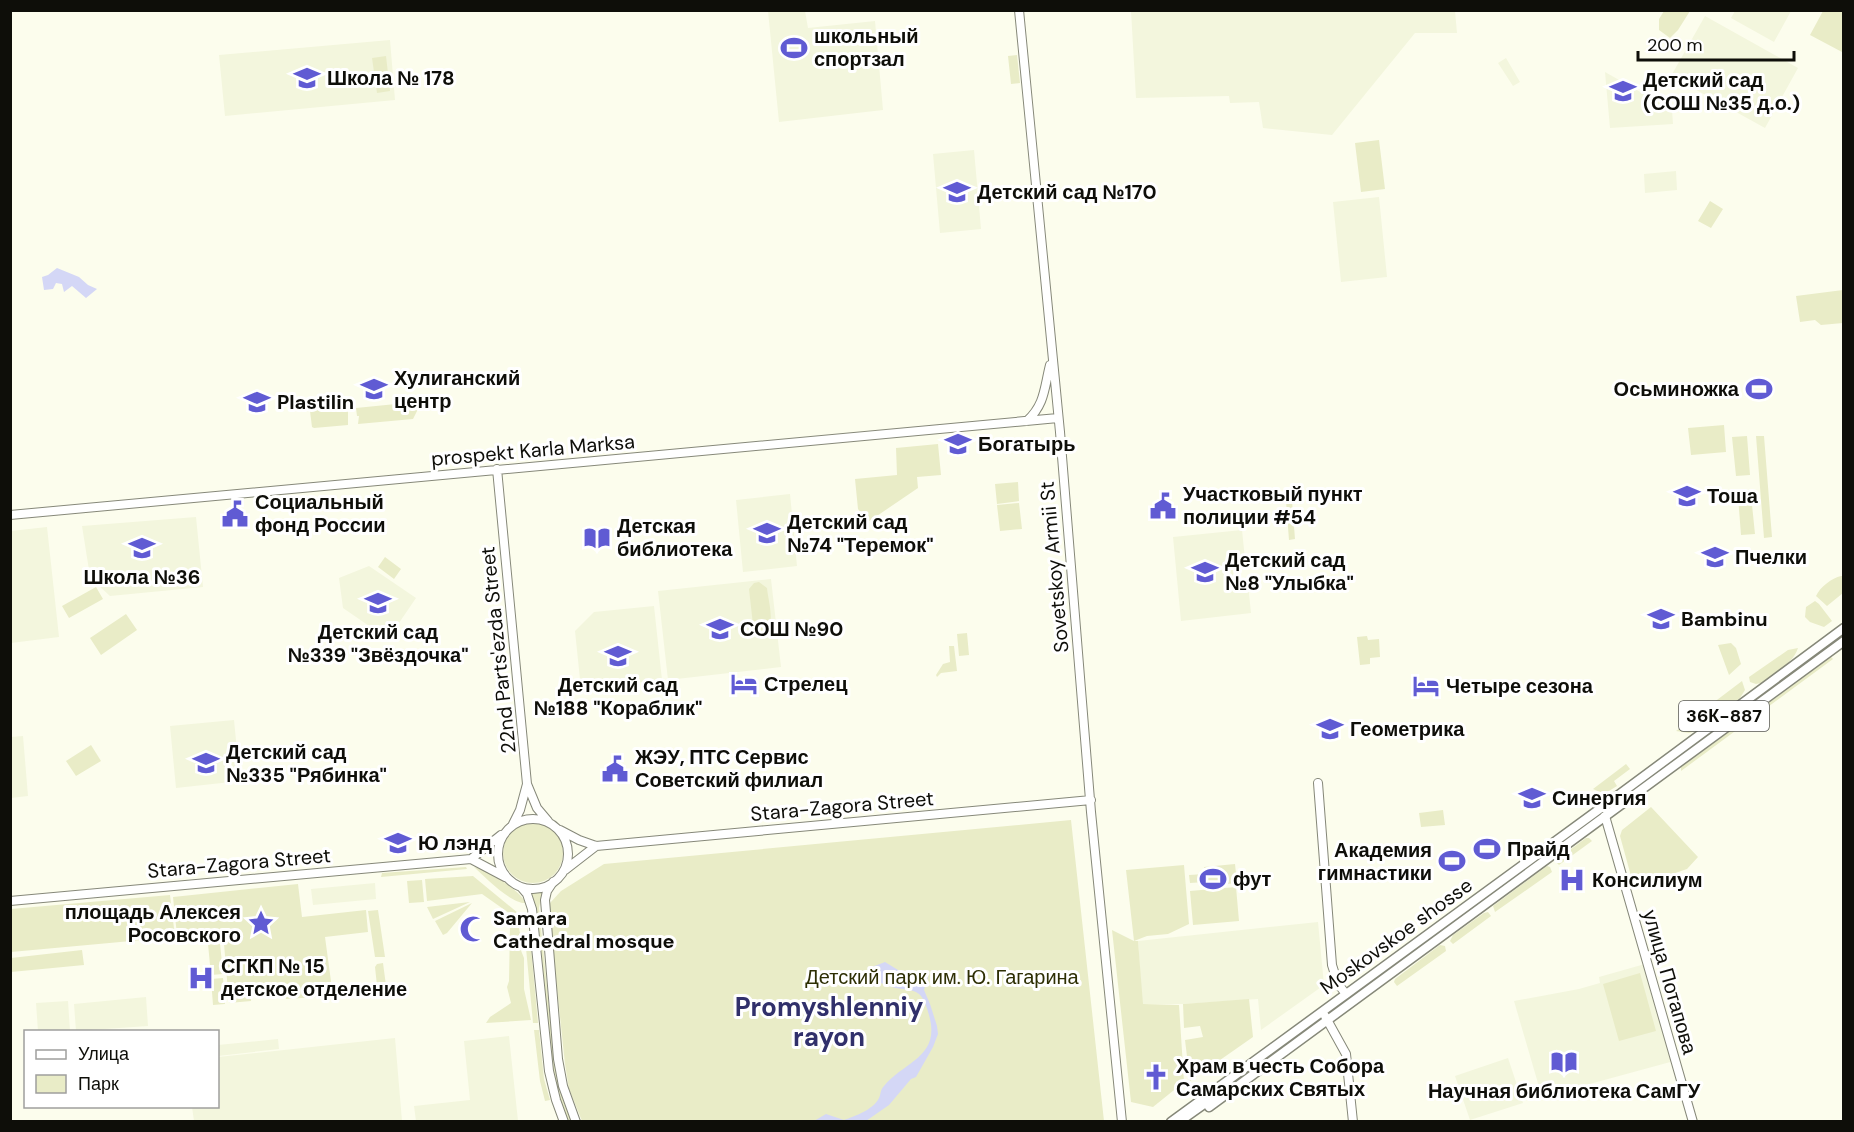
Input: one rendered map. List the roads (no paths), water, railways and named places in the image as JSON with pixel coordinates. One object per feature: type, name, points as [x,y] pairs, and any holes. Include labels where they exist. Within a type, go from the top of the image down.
[{"type":"main road","name":"Moskovskoe shosse","points":[[1171,1122],[1844,628]]},
{"type":"main road","name":"Moskovskoe shosse","points":[[1604,814],[1844,634]]},
{"type":"main road","name":"Moskovskoe shosse","points":[[1180,1122],[1844,641]]},
{"type":"main road","name":"Moskovskoe shosse","points":[[1190,1122],[1326,1018]]},
{"type":"street","name":"Sovetskoy Armii St","points":[[1019,10],[1122,1122]]},
{"type":"street","points":[[1026,421],[1042,402],[1052,358]]},
{"type":"street","name":"prospekt Karla Marksa","points":[[10,515],[1058,418]]},
{"type":"street","name":"22nd Parts'ezda Street","points":[[497,469],[527,784],[520,810],[513,824]]},
{"type":"street","points":[[1318,783],[1332,965],[1338,984],[1346,994]]},
{"type":"street","points":[[527,784],[537,808],[560,830],[567,842],[568,854],[565,870]]},
{"type":"street","name":"Stara-Zagora Street","points":[[560,830],[596,846],[1091,800]]},
{"type":"street","name":"улица Потапова","points":[[1604,814],[1693,1122]]},
{"type":"street","points":[[548,821],[524,819],[513,824],[471,859],[505,877],[527,894],[532,909],[549,1071],[564,1122]]},
{"type":"street","points":[[505,832],[498,856],[505,877]]},
{"type":"street","points":[[576,1122],[562,1086],[545,914],[547,891],[553,882],[596,846]]},
{"type":"street","name":"Stara-Zagora Street","points":[[10,901],[471,859]]},
{"type":"street","points":[[520,887],[542,888],[553,882]]},
{"type":"street","points":[[1326,1018],[1346,1054],[1353,1122]]},
{"type":"water","points":[[57,268],[79,277],[97,289],[86,298],[72,286],[64,292],[62,284],[56,283],[53,289],[44,290],[42,277]]},
{"type":"water","points":[[885,962],[903,973],[902,979],[908,985],[916,984],[924,976],[928,977],[924,990],[938,1034],[933,1047],[916,1077],[911,1079],[889,1105],[866,1121],[814,1121],[826,1114],[844,1120],[868,1109],[879,1098],[882,1089],[892,1077],[926,1049],[931,1029],[929,1015],[921,996],[913,991],[886,985],[867,975],[872,967]]},
{"type":"place","name":"школьный спортзал","points":[[794,48]]},
{"type":"place","name":"Школа № 178","points":[[307,78]]},
{"type":"place","name":"Детский сад (СОШ №35 д.о.)","points":[[1623,91]]},
{"type":"place","name":"Детский сад №170","points":[[957,192]]},
{"type":"place","name":"Хулиганский центр","points":[[374,389]]},
{"type":"place","name":"Осьминожка","points":[[1759,389]]},
{"type":"place","name":"Plastilin","points":[[257,402]]},
{"type":"place","name":"Богатырь","points":[[958,444]]},
{"type":"place","name":"Тоша","points":[[1687,496]]},
{"type":"place","name":"Участковый пункт полиции #54","points":[[1163,506]]},
{"type":"place","name":"Социальный фонд России","points":[[235,514]]},
{"type":"place","name":"Детский сад №74 \"Теремок\"","points":[[767,533]]},
{"type":"place","name":"Детская библиотека","points":[[597,538]]},
{"type":"place","name":"Школа №36","points":[[142,548]]},
{"type":"place","name":"Пчелки","points":[[1715,557]]},
{"type":"place","name":"Детский сад №8 \"Улыбка\"","points":[[1205,572]]},
{"type":"place","name":"Детский сад №339 \"Звёздочка\"","points":[[378,603]]},
{"type":"place","name":"Bambinu","points":[[1661,619]]},
{"type":"place","name":"СОШ №90","points":[[720,629]]},
{"type":"place","name":"Детский сад №188 \"Кораблик\"","points":[[618,656]]},
{"type":"place","name":"Стрелец","points":[[744,684]]},
{"type":"place","name":"Четыре сезона","points":[[1426,686]]},
{"type":"place","name":"Геометрика","points":[[1330,729]]},
{"type":"place","name":"Детский сад №335 \"Рябинка\"","points":[[206,763]]},
{"type":"place","name":"ЖЭУ, ПТС Сервис Советский филиал","points":[[615,769]]},
{"type":"place","name":"Синергия","points":[[1532,798]]},
{"type":"place","name":"Ю лэнд","points":[[398,843]]},
{"type":"place","name":"Прайд","points":[[1487,849]]},
{"type":"place","name":"Академия гимнастики","points":[[1452,861]]},
{"type":"place","name":"фут","points":[[1213,879]]},
{"type":"place","name":"Консилиум","points":[[1572,880]]},
{"type":"place","name":"площадь Алексея Росовского","points":[[261,923]]},
{"type":"place","name":"Samara Cathedral mosque","points":[[473,929]]},
{"type":"place","name":"СГКП № 15 детское отделение","points":[[201,978]]},
{"type":"place","name":"Научная библиотека СамГУ","points":[[1564,1062]]},
{"type":"place","name":"Храм в честь Собора Самарских Святых","points":[[1156,1077]]},
{"type":"district","name":"Promyshlenniy rayon","points":[[829,1022]]},
{"type":"park label","name":"Детский парк им. Ю. Гагарина","points":[[942,977]]}]
